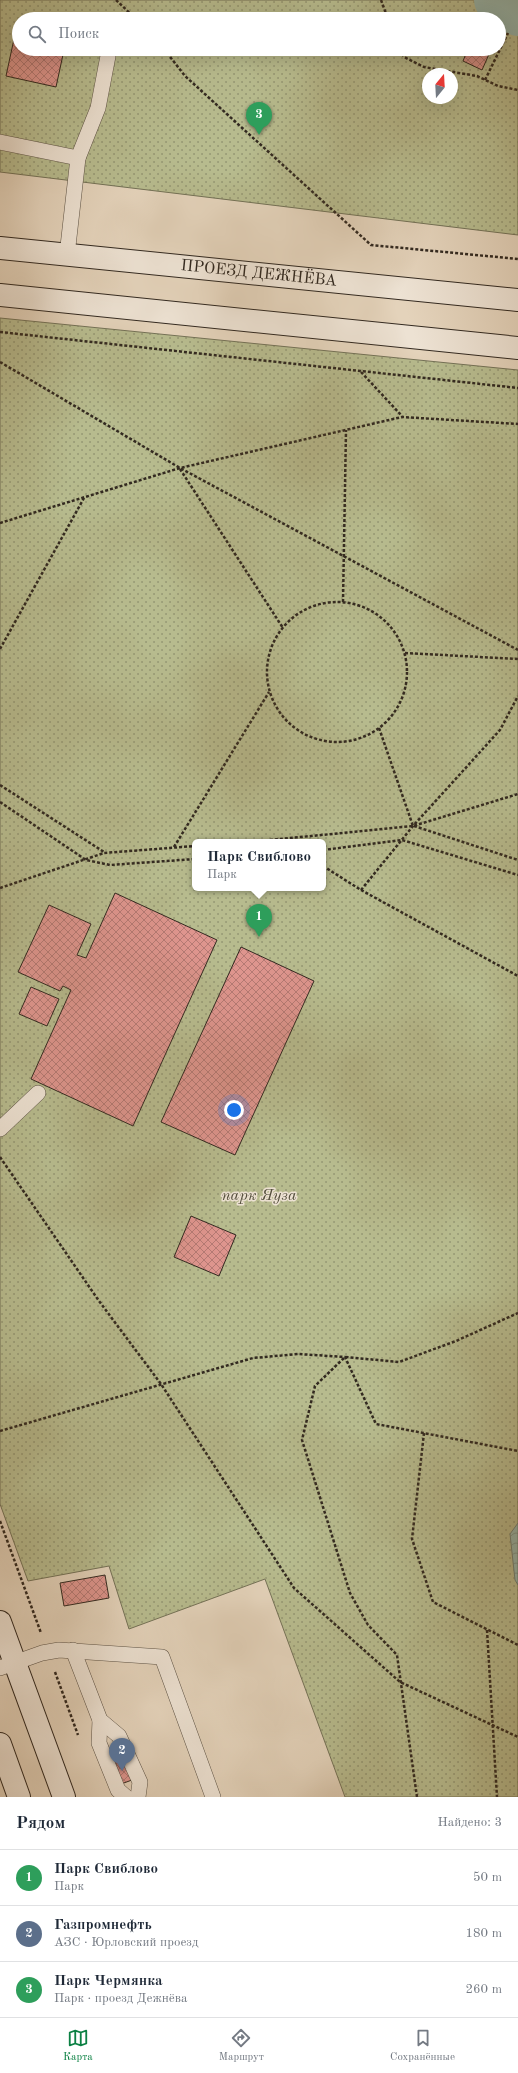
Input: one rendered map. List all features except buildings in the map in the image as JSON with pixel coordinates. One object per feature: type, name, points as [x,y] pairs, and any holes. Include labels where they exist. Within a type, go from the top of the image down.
[{"type":"main road","name":"ПРОЕЗД ДЕЖНЁВА","points":[[0,248],[518,300]]},
{"type":"main road","points":[[0,295],[518,348]]},
{"type":"main road","points":[[0,1622],[7,1665],[64,1797]]},
{"type":"main road","points":[[0,1744],[19,1797]]},
{"type":"lane","points":[[66,255],[78,158],[98,108],[108,56]]},
{"type":"lane","points":[[0,142],[78,158]]},
{"type":"lane","points":[[0,1129],[38,1093]]},
{"type":"lane","points":[[73,1650],[100,1720],[99,1743],[118,1790],[126,1797]]},
{"type":"lane","points":[[7,1665],[42,1653],[73,1650],[162,1657],[212,1797]]},
{"type":"lane","points":[[100,1720],[119,1736],[140,1782],[138,1797]]},
{"type":"path","points":[[116,0],[129,12]]},
{"type":"path","points":[[381,0],[385,12]]},
{"type":"path","points":[[506,36],[508,32]]},
{"type":"path","points":[[169,56],[185,76],[371,246],[518,259]]},
{"type":"path","points":[[404,56],[424,68],[477,76],[498,86],[518,90]]},
{"type":"path","points":[[485,80],[496,56]]},
{"type":"path","points":[[0,332],[518,388]]},
{"type":"path","points":[[0,362],[180,468],[518,650]]},
{"type":"path","points":[[361,372],[402,417]]},
{"type":"path","points":[[0,523],[180,468],[402,417],[518,424]]},
{"type":"path","points":[[343,602],[346,430]]},
{"type":"path","points":[[180,468],[283,628]]},
{"type":"path","points":[[0,649],[85,497]]},
{"type":"path","points":[[343,602],[360,606],[375,613],[388,624],[395,633],[405,653],[407,670],[406,686],[391,717],[379,728],[364,737],[348,742],[331,742],[315,739],[299,731],[286,720],[276,707],[270,691],[267,675],[268,658],[274,642],[283,628],[295,616],[310,608],[326,603],[343,602]]},
{"type":"path","points":[[405,653],[518,659]]},
{"type":"path","points":[[174,847],[270,691]]},
{"type":"path","points":[[361,890],[413,826],[500,730],[518,696]]},
{"type":"path","points":[[379,728],[413,826]]},
{"type":"path","points":[[0,785],[104,852]]},
{"type":"path","points":[[292,839],[413,826],[518,794]]},
{"type":"path","points":[[0,802],[86,860],[110,865],[192,859]]},
{"type":"path","points":[[413,826],[518,860]]},
{"type":"path","points":[[326,850],[402,840],[518,875]]},
{"type":"path","points":[[0,888],[86,860],[104,852],[192,846]]},
{"type":"path","points":[[326,868],[361,890],[518,976]]},
{"type":"path","points":[[0,1157],[99,1300],[161,1384],[294,1588],[400,1682],[518,1737]]},
{"type":"path","points":[[0,1431],[253,1358],[298,1354],[399,1362],[456,1341],[518,1313]]},
{"type":"path","points":[[346,1357],[376,1424],[518,1451]]},
{"type":"path","points":[[346,1357],[316,1386],[302,1440],[350,1593],[368,1625],[397,1655],[416,1797]]},
{"type":"path","points":[[424,1433],[412,1539],[433,1602],[518,1645]]},
{"type":"path","points":[[487,1629],[497,1797]]},
{"type":"green space","points":[[0,0],[518,0],[518,235],[0,172]]},
{"type":"green space","name":"парк Яуза","points":[[0,318],[518,370],[518,1797],[345,1797],[265,1579],[129,1629],[109,1566],[28,1581],[0,1504]]},
{"type":"water","points":[[518,1523],[518,1585],[515,1580],[510,1534]]},
{"type":"waterway","points":[[497,0],[503,6],[518,13]]},
{"type":"place","name":"Парк Чермянка","points":[[259,135]]},
{"type":"place","name":"Парк Свиблово","points":[[259,937]]},
{"type":"place","name":"Газпромнефть","points":[[122,1771]]}]
